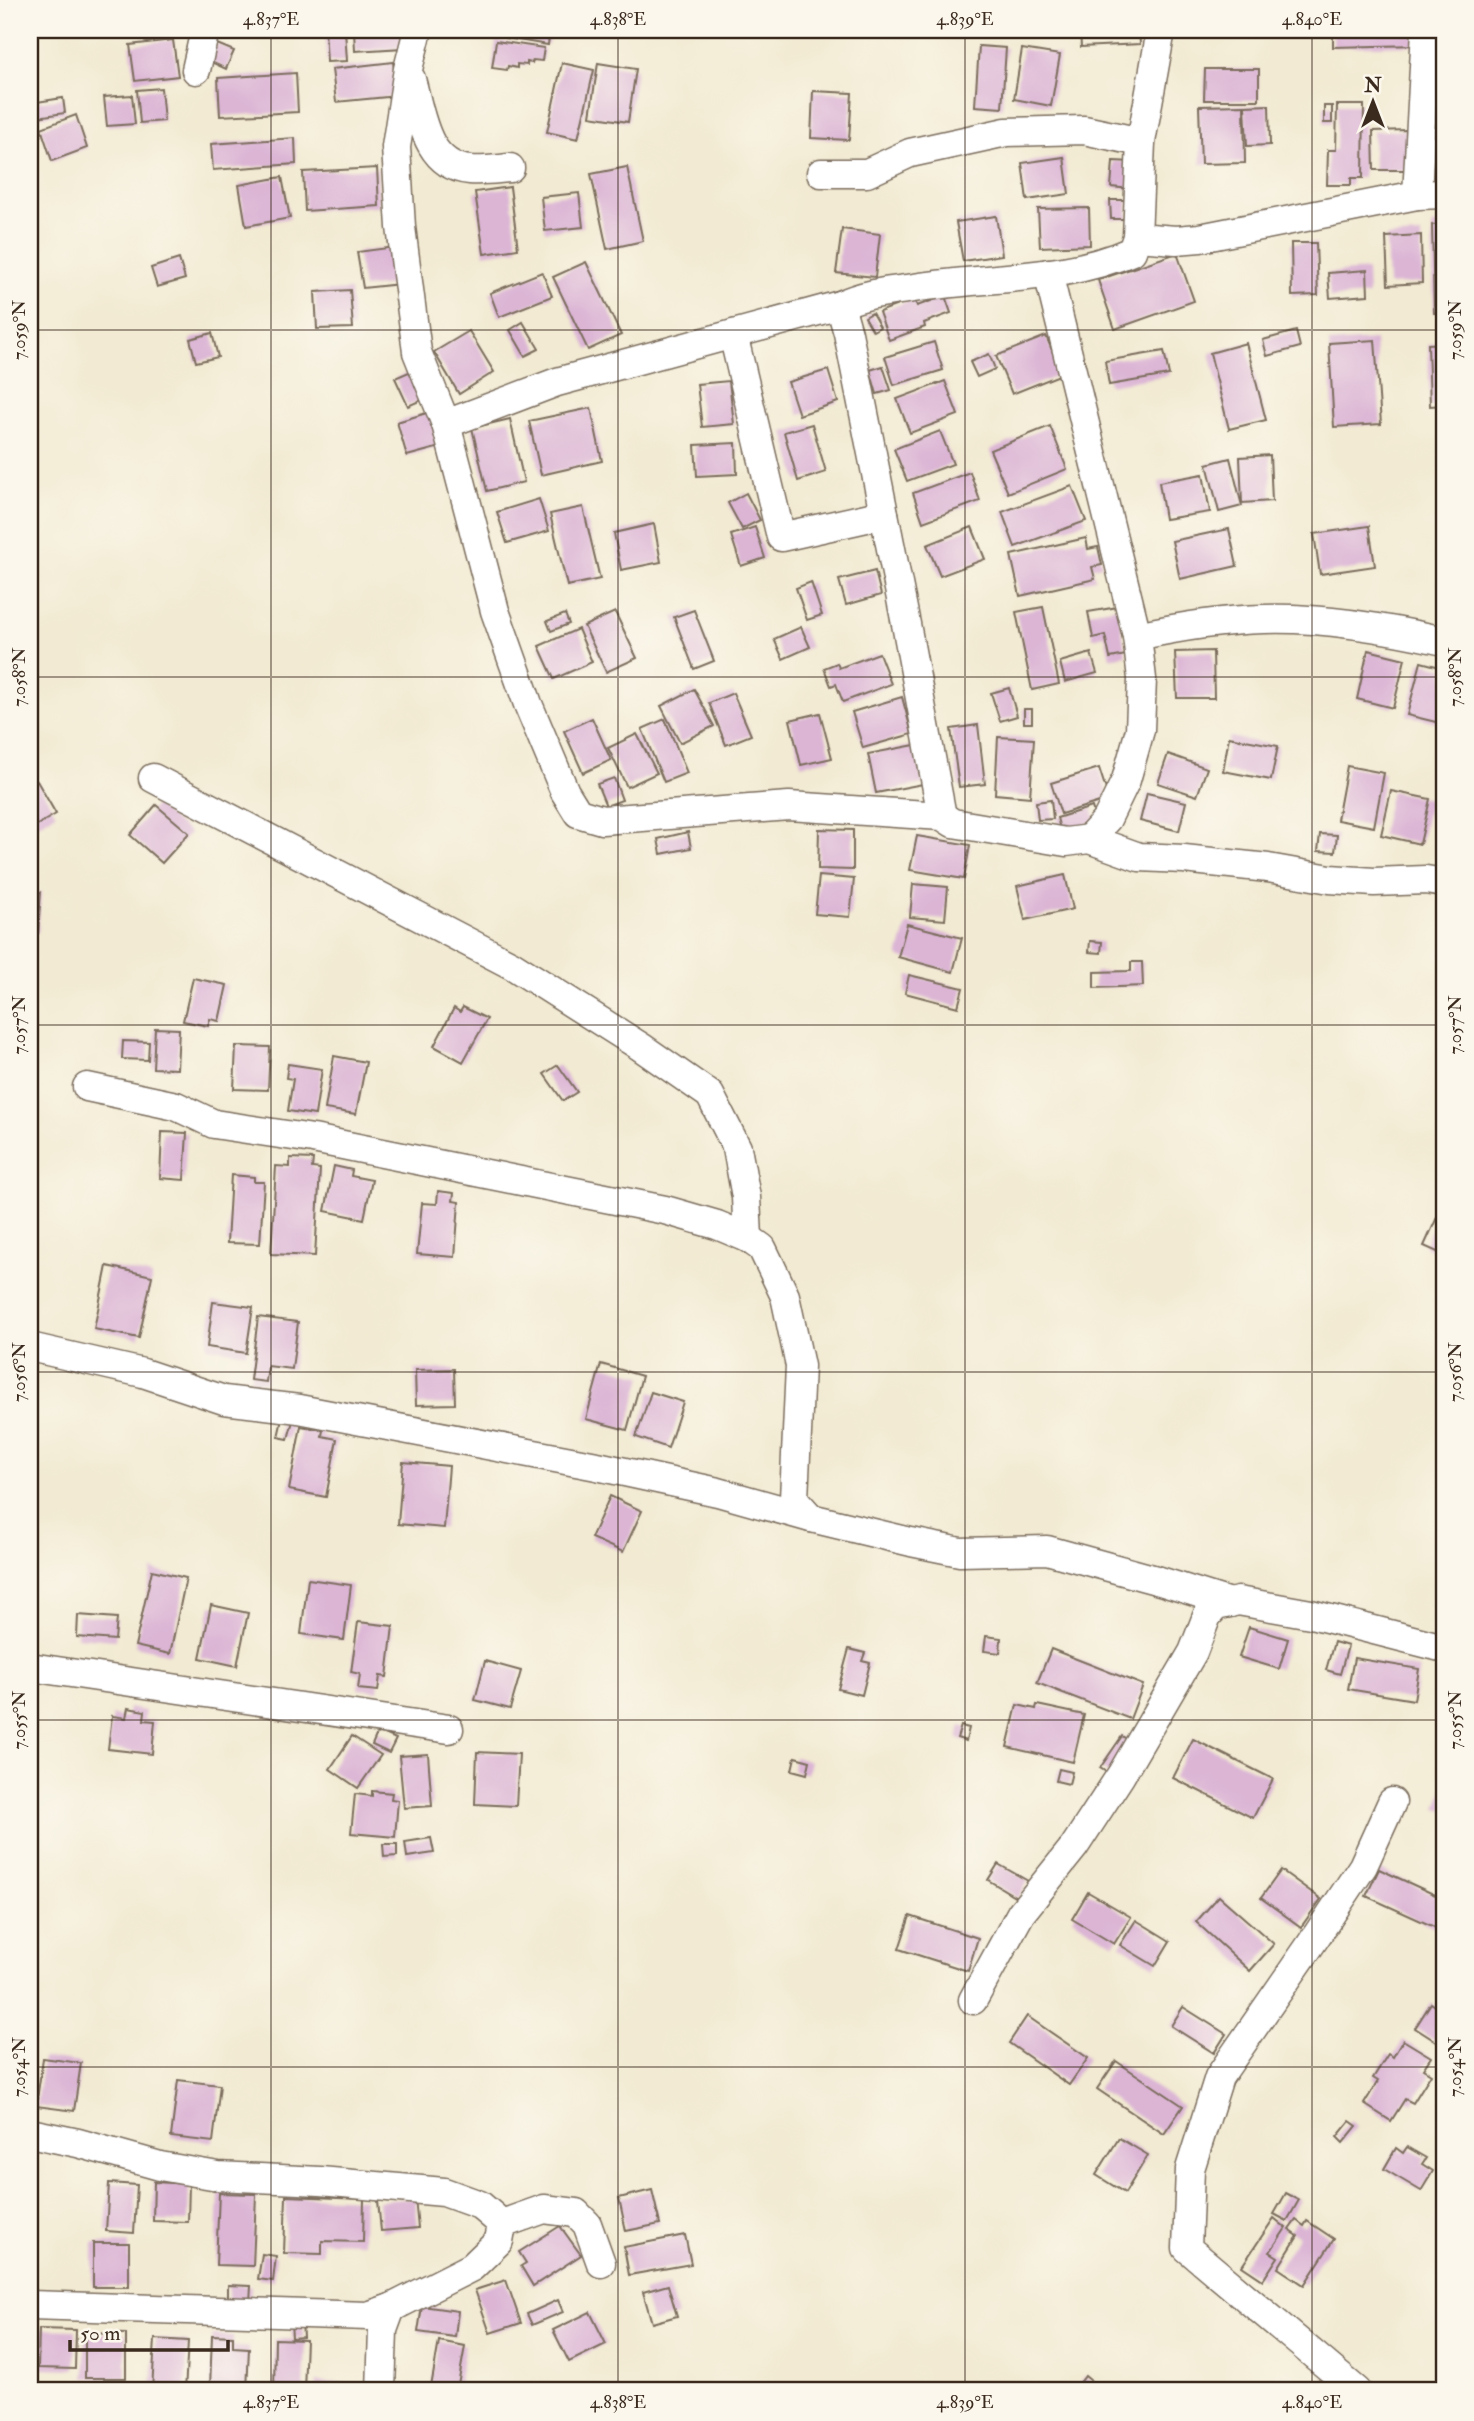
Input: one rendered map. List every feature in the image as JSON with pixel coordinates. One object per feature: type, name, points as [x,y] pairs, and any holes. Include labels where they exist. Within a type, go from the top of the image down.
[{"type":"street","points":[[196,70],[205,30]]},
{"type":"street","points":[[418,30],[408,69],[396,147],[401,227],[417,352],[446,424],[495,611],[528,704],[565,792],[579,813],[602,820],[789,806],[942,816],[953,823],[1066,842],[1089,839],[1139,857],[1268,868],[1330,879],[1374,882],[1426,880],[1444,883]]},
{"type":"street","points":[[446,424],[557,382],[839,305],[857,297],[943,283],[1048,273],[1111,261],[1132,251],[1137,237],[1141,142],[1161,30]]},
{"type":"street","points":[[1137,237],[1200,239],[1431,194],[1426,30]]},
{"type":"street","points":[[408,69],[434,151],[450,164],[470,170],[510,168]]},
{"type":"street","points":[[821,173],[867,173],[910,153],[1006,132],[1084,130],[1141,142]]},
{"type":"street","points":[[1048,273],[1137,636],[1142,679],[1140,730],[1126,780],[1107,819],[1089,839]]},
{"type":"street","points":[[839,305],[848,333],[942,816]]},
{"type":"street","points":[[733,334],[781,537],[884,514]]},
{"type":"street","points":[[1137,636],[1192,624],[1265,618],[1332,622],[1444,641]]},
{"type":"street","points":[[153,778],[512,965],[641,1047],[710,1095],[737,1148],[747,1197],[748,1238]]},
{"type":"street","points":[[87,1087],[176,1106],[214,1124],[313,1139],[665,1210],[717,1225],[748,1238],[762,1248],[785,1296],[800,1366],[794,1499],[811,1518]]},
{"type":"street","points":[[30,1347],[143,1373],[224,1400],[299,1409],[597,1466],[718,1492],[811,1518],[960,1552],[1047,1550],[1230,1603]]},
{"type":"street","points":[[973,2000],[1021,1913],[1074,1847],[1121,1776],[1192,1653],[1207,1616],[1216,1606],[1238,1601],[1311,1614],[1444,1648]]},
{"type":"street","points":[[30,1667],[449,1729]]},
{"type":"street","points":[[1357,2391],[1187,2248],[1190,2169],[1219,2077],[1363,1866],[1392,1802]]},
{"type":"street","points":[[30,2133],[78,2143],[160,2166],[218,2176],[320,2181],[444,2192],[480,2205],[502,2224]]},
{"type":"street","points":[[502,2224],[544,2209],[576,2213],[587,2224],[601,2263]]},
{"type":"street","points":[[30,2305],[368,2316],[391,2308],[472,2267],[499,2241],[502,2224]]},
{"type":"street","points":[[381,2391],[383,2330],[391,2308]]},
{"type":"building","points":[[325,30],[345,30],[347,61],[327,62]]},
{"type":"building","points":[[354,30],[402,30],[403,48],[355,51]]},
{"type":"building","points":[[508,30],[550,30],[548,45],[506,38]]},
{"type":"building","points":[[1080,30],[1139,30],[1140,44],[1081,47]]},
{"type":"building","points":[[1204,30],[1236,30],[1236,32],[1204,35]]},
{"type":"building","points":[[1333,30],[1419,30],[1419,45],[1333,47]]},
{"type":"building","points":[[173,40],[178,76],[135,81],[130,45]]},
{"type":"building","points":[[496,41],[544,48],[542,61],[533,60],[532,63],[527,62],[527,65],[517,64],[517,68],[508,66],[507,70],[492,68]]},
{"type":"building","points":[[217,44],[234,51],[226,69],[209,61]]},
{"type":"building","points":[[979,46],[1006,48],[1002,108],[975,106]]},
{"type":"building","points":[[1022,49],[1060,55],[1051,106],[1014,99]]},
{"type":"building","points":[[393,62],[397,96],[336,102],[332,69]]},
{"type":"building","points":[[562,63],[594,70],[578,139],[547,132]]},
{"type":"building","points":[[598,63],[636,69],[628,122],[590,116]]},
{"type":"building","points":[[1205,69],[1259,69],[1259,100],[1204,100]]},
{"type":"building","points":[[296,73],[298,112],[220,116],[218,78]]},
{"type":"building","points":[[161,88],[164,121],[140,123],[137,90]]},
{"type":"building","points":[[813,91],[852,93],[849,140],[811,138]]},
{"type":"building","points":[[132,95],[135,124],[107,126],[104,97]]},
{"type":"building","points":[[63,98],[65,113],[30,118],[30,103]]},
{"type":"building","points":[[1244,105],[1245,163],[1201,164],[1199,106]]},
{"type":"building","points":[[1269,105],[1270,145],[1247,146],[1245,106]]},
{"type":"building","points":[[1337,105],[1364,105],[1363,178],[1351,178],[1351,185],[1327,185],[1328,150],[1336,150]]},
{"type":"building","points":[[1324,106],[1332,106],[1332,123],[1324,123]]},
{"type":"building","points":[[76,115],[87,148],[52,161],[41,128]]},
{"type":"building","points":[[1408,130],[1408,170],[1374,170],[1373,131]]},
{"type":"building","points":[[295,138],[296,164],[213,170],[211,144]]},
{"type":"building","points":[[1064,157],[1069,194],[1027,200],[1022,163]]},
{"type":"building","points":[[1113,161],[1133,162],[1131,189],[1111,187]]},
{"type":"building","points":[[627,167],[643,241],[607,249],[591,174]]},
{"type":"building","points":[[377,168],[379,206],[305,211],[303,172]]},
{"type":"building","points":[[282,177],[290,218],[246,226],[239,185]]},
{"type":"building","points":[[510,187],[518,249],[484,254],[475,192]]},
{"type":"building","points":[[579,193],[583,227],[545,231],[541,197]]},
{"type":"building","points":[[1110,200],[1127,200],[1128,219],[1111,219]]},
{"type":"building","points":[[1089,208],[1090,245],[1040,247],[1038,209]]},
{"type":"building","points":[[996,216],[1002,255],[963,261],[956,222]]},
{"type":"building","points":[[1444,224],[1444,313],[1434,313],[1432,225]]},
{"type":"building","points":[[842,229],[880,234],[875,277],[836,273]]},
{"type":"building","points":[[1421,235],[1422,283],[1388,285],[1386,237]]},
{"type":"building","points":[[1291,243],[1316,243],[1318,295],[1292,296]]},
{"type":"building","points":[[395,247],[400,284],[363,288],[357,252]]},
{"type":"building","points":[[1177,253],[1194,301],[1115,329],[1098,280]]},
{"type":"building","points":[[179,259],[185,279],[157,287],[151,268]]},
{"type":"building","points":[[586,262],[621,335],[588,350],[553,277]]},
{"type":"building","points":[[1367,270],[1368,295],[1330,298],[1328,273]]},
{"type":"building","points":[[542,272],[552,296],[499,317],[490,293]]},
{"type":"building","points":[[350,290],[353,328],[317,329],[315,292]]},
{"type":"building","points":[[945,296],[951,313],[924,323],[925,327],[889,340],[879,312],[914,299],[917,306]]},
{"type":"building","points":[[872,313],[880,327],[873,331],[865,317]]},
{"type":"building","points":[[523,322],[539,349],[525,356],[510,330]]},
{"type":"building","points":[[469,331],[494,372],[459,394],[434,352]]},
{"type":"building","points":[[1296,331],[1300,347],[1267,356],[1263,340]]},
{"type":"building","points":[[212,333],[218,357],[196,362],[190,339]]},
{"type":"building","points":[[1046,336],[1062,374],[1012,394],[996,356]]},
{"type":"building","points":[[1375,340],[1381,424],[1334,427],[1329,343]]},
{"type":"building","points":[[934,342],[943,370],[894,385],[885,357]]},
{"type":"building","points":[[1246,343],[1266,420],[1229,429],[1210,353]]},
{"type":"building","points":[[1444,343],[1444,405],[1430,406],[1428,344]]},
{"type":"building","points":[[1164,351],[1169,375],[1109,385],[1105,361]]},
{"type":"building","points":[[989,354],[995,369],[977,377],[970,362]]},
{"type":"building","points":[[883,366],[891,390],[877,394],[870,370]]},
{"type":"building","points":[[418,368],[431,396],[408,406],[395,378]]},
{"type":"building","points":[[828,370],[838,402],[799,415],[788,382]]},
{"type":"building","points":[[729,381],[734,424],[702,427],[697,384]]},
{"type":"building","points":[[945,381],[958,415],[910,433],[897,399]]},
{"type":"building","points":[[591,408],[602,461],[541,475],[529,421]]},
{"type":"building","points":[[430,412],[440,447],[407,456],[397,422]]},
{"type":"building","points":[[510,419],[524,482],[487,491],[472,428]]},
{"type":"building","points":[[812,424],[826,472],[798,481],[784,432]]},
{"type":"building","points":[[1050,426],[1067,469],[1008,493],[990,450]]},
{"type":"building","points":[[940,431],[953,464],[907,481],[894,449]]},
{"type":"building","points":[[736,443],[737,474],[697,476],[695,445]]},
{"type":"building","points":[[1270,455],[1272,501],[1242,503],[1240,457]]},
{"type":"building","points":[[1230,458],[1242,506],[1219,512],[1207,464]]},
{"type":"building","points":[[970,472],[980,501],[923,522],[913,493]]},
{"type":"building","points":[[1203,474],[1210,512],[1165,519],[1159,482]]},
{"type":"building","points":[[1072,486],[1086,521],[1015,547],[1002,512]]},
{"type":"building","points":[[746,493],[760,520],[742,529],[728,503]]},
{"type":"building","points":[[539,499],[549,531],[507,543],[497,512]]},
{"type":"building","points":[[583,507],[600,579],[567,586],[550,514]]},
{"type":"building","points":[[654,524],[661,562],[621,570],[614,533]]},
{"type":"building","points":[[1369,526],[1375,566],[1320,574],[1314,534]]},
{"type":"building","points":[[755,527],[765,558],[741,566],[731,535]]},
{"type":"building","points":[[972,527],[985,559],[940,576],[927,545]]},
{"type":"building","points":[[1229,529],[1237,566],[1180,579],[1172,541]]},
{"type":"building","points":[[1086,538],[1088,549],[1098,547],[1102,565],[1092,567],[1095,579],[1020,596],[1011,555]]},
{"type":"building","points":[[875,571],[881,595],[846,605],[839,580]]},
{"type":"building","points":[[811,582],[822,615],[807,620],[796,588]]},
{"type":"building","points":[[1043,607],[1059,684],[1032,690],[1016,612]]},
{"type":"building","points":[[1118,607],[1126,655],[1110,658],[1105,635],[1093,638],[1088,612]]},
{"type":"building","points":[[694,610],[714,661],[694,669],[674,617]]},
{"type":"building","points":[[615,612],[637,658],[606,672],[584,626]]},
{"type":"building","points":[[565,614],[569,624],[551,631],[547,621]]},
{"type":"building","points":[[801,627],[810,647],[783,659],[774,639]]},
{"type":"building","points":[[578,629],[592,662],[554,679],[539,646]]},
{"type":"building","points":[[1368,650],[1405,659],[1393,708],[1357,699]]},
{"type":"building","points":[[1213,651],[1214,698],[1177,698],[1175,652]]},
{"type":"building","points":[[879,653],[891,684],[843,702],[836,684],[831,686],[824,668],[837,663],[839,668]]},
{"type":"building","points":[[1091,653],[1097,673],[1065,682],[1060,662]]},
{"type":"building","points":[[1421,662],[1444,668],[1444,724],[1407,715]]},
{"type":"building","points":[[1009,688],[1017,716],[1000,721],[991,693]]},
{"type":"building","points":[[694,689],[714,726],[680,743],[661,706]]},
{"type":"building","points":[[733,693],[751,735],[726,745],[709,703]]},
{"type":"building","points":[[902,697],[912,734],[863,748],[852,712]]},
{"type":"building","points":[[1024,709],[1032,709],[1032,723],[1024,723]]},
{"type":"building","points":[[820,713],[832,758],[801,765],[790,720]]},
{"type":"building","points":[[592,718],[611,760],[583,773],[564,731]]},
{"type":"building","points":[[665,719],[687,773],[664,782],[642,729]]},
{"type":"building","points":[[978,725],[985,784],[959,787],[951,729]]},
{"type":"building","points":[[637,734],[657,773],[627,787],[608,748]]},
{"type":"building","points":[[998,737],[1034,739],[1030,797],[995,794]]},
{"type":"building","points":[[1229,737],[1278,746],[1271,780],[1223,771]]},
{"type":"building","points":[[915,745],[923,784],[876,793],[868,754]]},
{"type":"building","points":[[1168,754],[1207,768],[1197,796],[1158,783]]},
{"type":"building","points":[[1347,766],[1384,773],[1374,827],[1337,820]]},
{"type":"building","points":[[1099,768],[1109,799],[1061,814],[1051,783]]},
{"type":"building","points":[[614,778],[622,800],[606,806],[597,784]]},
{"type":"building","points":[[37,781],[56,814],[30,829],[30,785]]},
{"type":"building","points":[[1391,791],[1430,799],[1420,844],[1381,835]]},
{"type":"building","points":[[1147,793],[1186,802],[1179,831],[1140,821]]},
{"type":"building","points":[[1051,800],[1053,819],[1038,820],[1036,802]]},
{"type":"building","points":[[156,805],[189,833],[162,863],[130,835]]},
{"type":"building","points":[[1092,807],[1096,821],[1061,832],[1057,818]]},
{"type":"building","points":[[819,829],[853,830],[853,870],[818,869]]},
{"type":"building","points":[[688,832],[691,848],[661,854],[658,839]]},
{"type":"building","points":[[1320,834],[1337,835],[1335,852],[1318,851]]},
{"type":"building","points":[[917,836],[970,845],[964,879],[910,870]]},
{"type":"building","points":[[1065,875],[1073,909],[1025,920],[1017,886]]},
{"type":"building","points":[[819,876],[854,879],[850,917],[815,914]]},
{"type":"building","points":[[913,884],[948,887],[945,920],[910,917]]},
{"type":"building","points":[[30,892],[41,892],[38,933],[30,932]]},
{"type":"building","points":[[907,924],[962,938],[953,972],[898,957]]},
{"type":"building","points":[[1090,941],[1102,942],[1101,953],[1089,952]]},
{"type":"building","points":[[1131,962],[1142,962],[1143,986],[1094,988],[1094,972],[1131,971]]},
{"type":"building","points":[[909,975],[963,988],[958,1007],[905,993]]},
{"type":"building","points":[[193,978],[227,985],[219,1021],[210,1019],[208,1026],[183,1021]]},
{"type":"building","points":[[463,1007],[487,1019],[463,1062],[434,1046],[454,1008],[460,1012]]},
{"type":"building","points":[[155,1028],[179,1029],[177,1069],[153,1068]]},
{"type":"building","points":[[123,1041],[149,1042],[148,1060],[122,1059]]},
{"type":"building","points":[[236,1046],[270,1047],[268,1090],[234,1089]]},
{"type":"building","points":[[334,1056],[366,1062],[356,1114],[325,1109]]},
{"type":"building","points":[[288,1064],[322,1069],[315,1115],[288,1111],[293,1079],[286,1078]]},
{"type":"building","points":[[558,1065],[577,1092],[563,1101],[544,1074]]},
{"type":"building","points":[[162,1132],[187,1133],[184,1180],[160,1178]]},
{"type":"building","points":[[290,1158],[313,1159],[312,1168],[320,1169],[315,1256],[271,1254],[276,1166],[290,1167]]},
{"type":"building","points":[[334,1166],[352,1170],[351,1176],[372,1180],[364,1219],[325,1211]]},
{"type":"building","points":[[231,1175],[254,1177],[254,1182],[264,1182],[260,1244],[227,1243]]},
{"type":"building","points":[[438,1191],[454,1193],[453,1201],[459,1202],[455,1257],[417,1254],[422,1203],[437,1204]]},
{"type":"building","points":[[1444,1202],[1444,1255],[1424,1246]]},
{"type":"building","points":[[107,1266],[152,1276],[139,1338],[94,1329]]},
{"type":"building","points":[[213,1302],[253,1307],[246,1353],[207,1347]]},
{"type":"building","points":[[258,1317],[298,1322],[292,1369],[268,1366],[266,1382],[250,1380]]},
{"type":"building","points":[[601,1364],[642,1376],[627,1430],[586,1419]]},
{"type":"building","points":[[454,1369],[455,1404],[416,1405],[415,1370]]},
{"type":"building","points":[[651,1392],[683,1402],[668,1448],[636,1437]]},
{"type":"building","points":[[283,1415],[294,1417],[288,1439],[278,1437]]},
{"type":"building","points":[[301,1426],[323,1430],[322,1436],[337,1439],[326,1497],[289,1490]]},
{"type":"building","points":[[403,1462],[449,1466],[444,1528],[398,1524]]},
{"type":"building","points":[[610,1496],[642,1511],[623,1552],[591,1538]]},
{"type":"building","points":[[152,1570],[186,1578],[170,1654],[135,1646]]},
{"type":"building","points":[[308,1579],[351,1585],[344,1640],[301,1634]]},
{"type":"building","points":[[211,1605],[248,1613],[237,1666],[200,1658]]},
{"type":"building","points":[[78,1615],[117,1618],[115,1640],[77,1637]]},
{"type":"building","points":[[358,1622],[393,1626],[387,1677],[380,1676],[378,1691],[358,1689],[360,1674],[351,1672]]},
{"type":"building","points":[[1249,1627],[1288,1639],[1279,1669],[1239,1657]]},
{"type":"building","points":[[986,1636],[1001,1638],[1000,1653],[984,1651]]},
{"type":"building","points":[[1334,1642],[1348,1646],[1340,1674],[1326,1670]]},
{"type":"building","points":[[849,1649],[865,1653],[862,1661],[870,1663],[862,1695],[838,1689]]},
{"type":"building","points":[[1051,1649],[1143,1685],[1130,1719],[1037,1683]]},
{"type":"building","points":[[1354,1658],[1419,1669],[1414,1700],[1348,1689]]},
{"type":"building","points":[[485,1661],[521,1671],[510,1709],[475,1700]]},
{"type":"building","points":[[1017,1705],[1036,1709],[1037,1705],[1084,1715],[1073,1762],[1007,1747]]},
{"type":"building","points":[[128,1708],[145,1711],[144,1720],[155,1721],[152,1754],[108,1749],[112,1716],[126,1718]]},
{"type":"building","points":[[961,1726],[969,1728],[966,1741],[957,1738]]},
{"type":"building","points":[[378,1731],[396,1739],[389,1753],[372,1745]]},
{"type":"building","points":[[352,1736],[381,1755],[358,1788],[330,1769]]},
{"type":"building","points":[[1122,1736],[1136,1745],[1114,1777],[1100,1768]]},
{"type":"building","points":[[1193,1739],[1273,1779],[1253,1818],[1173,1778]]},
{"type":"building","points":[[477,1752],[519,1754],[516,1806],[475,1804]]},
{"type":"building","points":[[428,1754],[432,1806],[404,1808],[399,1756]]},
{"type":"building","points":[[795,1757],[810,1761],[807,1774],[792,1770]]},
{"type":"building","points":[[1059,1769],[1072,1772],[1069,1784],[1056,1781]]},
{"type":"building","points":[[1444,1788],[1444,1810],[1437,1808]]},
{"type":"building","points":[[372,1791],[392,1793],[391,1799],[398,1800],[395,1837],[351,1833],[355,1794],[372,1796]]},
{"type":"building","points":[[431,1838],[434,1853],[407,1857],[405,1842]]},
{"type":"building","points":[[383,1844],[397,1844],[397,1856],[384,1857]]},
{"type":"building","points":[[998,1864],[1028,1881],[1018,1898],[988,1880]]},
{"type":"building","points":[[1379,1869],[1444,1899],[1443,1931],[1366,1896]]},
{"type":"building","points":[[1281,1870],[1321,1899],[1301,1927],[1261,1898]]},
{"type":"building","points":[[1088,1892],[1131,1917],[1114,1944],[1072,1919]]},
{"type":"building","points":[[1219,1896],[1274,1944],[1250,1971],[1196,1922]]},
{"type":"building","points":[[910,1916],[978,1938],[968,1971],[899,1949]]},
{"type":"building","points":[[1136,1920],[1170,1941],[1155,1966],[1120,1945]]},
{"type":"building","points":[[1431,2003],[1444,2012],[1444,2037],[1440,2044],[1415,2028]]},
{"type":"building","points":[[1183,2007],[1226,2034],[1214,2053],[1171,2026]]},
{"type":"building","points":[[1027,2016],[1088,2058],[1069,2085],[1009,2043]]},
{"type":"building","points":[[1403,2040],[1431,2057],[1423,2069],[1431,2074],[1413,2103],[1405,2099],[1391,2121],[1364,2104],[1378,2081],[1373,2078],[1388,2054],[1393,2057]]},
{"type":"building","points":[[43,2058],[81,2063],[74,2111],[36,2106]]},
{"type":"building","points":[[1116,2061],[1183,2106],[1164,2134],[1097,2089]]},
{"type":"building","points":[[178,2080],[220,2085],[213,2142],[171,2137]]},
{"type":"building","points":[[1350,2121],[1357,2126],[1343,2143],[1337,2137]]},
{"type":"building","points":[[1119,2138],[1148,2155],[1125,2193],[1096,2175]]},
{"type":"building","points":[[1407,2147],[1426,2158],[1422,2164],[1433,2171],[1421,2191],[1384,2169],[1396,2148],[1403,2153]]},
{"type":"building","points":[[154,2182],[189,2184],[188,2222],[153,2221]]},
{"type":"building","points":[[109,2183],[137,2185],[134,2233],[106,2231]]},
{"type":"building","points":[[652,2190],[660,2224],[626,2231],[619,2198]]},
{"type":"building","points":[[219,2193],[256,2194],[253,2266],[216,2265]]},
{"type":"building","points":[[1286,2193],[1299,2200],[1287,2221],[1274,2214]]},
{"type":"building","points":[[286,2196],[364,2199],[363,2242],[322,2241],[322,2254],[284,2253]]},
{"type":"building","points":[[415,2198],[418,2228],[381,2231],[378,2201]]},
{"type":"building","points":[[1274,2218],[1286,2228],[1270,2252],[1278,2257],[1263,2280],[1242,2266]]},
{"type":"building","points":[[1296,2220],[1304,2226],[1307,2221],[1334,2239],[1304,2285],[1278,2268],[1298,2236],[1289,2230]]},
{"type":"building","points":[[560,2226],[581,2255],[533,2286],[521,2266],[526,2263],[519,2252]]},
{"type":"building","points":[[685,2235],[691,2264],[629,2275],[624,2247]]},
{"type":"building","points":[[93,2243],[129,2243],[129,2287],[93,2287]]},
{"type":"building","points":[[262,2254],[276,2256],[273,2281],[258,2279]]},
{"type":"building","points":[[506,2280],[521,2323],[490,2333],[475,2290]]},
{"type":"building","points":[[228,2285],[251,2286],[250,2302],[228,2300]]},
{"type":"building","points":[[668,2285],[677,2316],[652,2323],[643,2292]]},
{"type":"building","points":[[558,2300],[563,2312],[532,2325],[527,2314]]},
{"type":"building","points":[[422,2306],[458,2311],[455,2337],[418,2332]]},
{"type":"building","points":[[590,2312],[606,2344],[569,2362],[553,2330]]},
{"type":"building","points":[[302,2321],[303,2337],[292,2338],[291,2322]]},
{"type":"building","points":[[39,2329],[76,2330],[75,2369],[38,2368]]},
{"type":"building","points":[[85,2333],[126,2334],[126,2378],[85,2378]]},
{"type":"building","points":[[212,2335],[233,2336],[233,2347],[249,2348],[247,2390],[210,2388]]},
{"type":"building","points":[[155,2339],[188,2341],[185,2391],[152,2391]]},
{"type":"building","points":[[275,2339],[306,2340],[304,2391],[274,2391]]},
{"type":"building","points":[[439,2341],[465,2346],[457,2391],[431,2387]]},
{"type":"building","points":[[1085,2376],[1096,2385],[1090,2391],[1074,2391]]},
{"type":"building","points":[[317,2382],[360,2384],[360,2391],[316,2391]]}]
